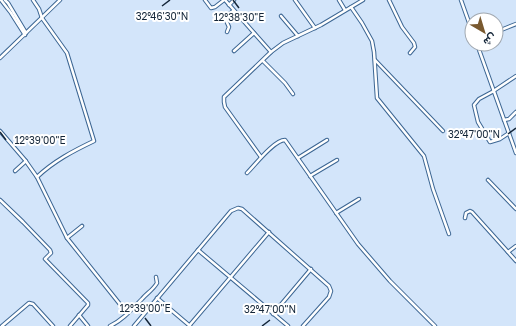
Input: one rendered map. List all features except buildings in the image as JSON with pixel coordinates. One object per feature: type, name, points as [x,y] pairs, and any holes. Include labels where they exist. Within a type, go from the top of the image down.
[{"type":"street","points":[[1,0],[25,34]]},
{"type":"street","points":[[5,0],[25,34]]},
{"type":"street","points":[[34,0],[42,18],[67,53],[94,141],[74,150],[58,160],[37,177]]},
{"type":"street","points":[[0,58],[60,0]]},
{"type":"street","points":[[205,0],[209,6],[213,8],[224,0],[271,52]]},
{"type":"street","points":[[229,5],[234,0]]},
{"type":"street","points":[[295,0],[315,28]]},
{"type":"street","points":[[339,0],[345,10]]},
{"type":"street","points":[[261,157],[225,107],[224,97],[271,52],[283,43],[315,28],[362,0]]},
{"type":"street","points":[[389,0],[402,27],[414,43],[415,47],[410,53]]},
{"type":"street","points":[[461,0],[465,12]]},
{"type":"street","points":[[351,7],[370,36],[374,52],[376,96],[424,156],[432,189],[449,234]]},
{"type":"street","points":[[227,32],[229,27],[225,18],[233,10]]},
{"type":"street","points":[[281,16],[298,36]]},
{"type":"street","points":[[504,29],[516,24]]},
{"type":"street","points":[[234,51],[254,33]]},
{"type":"street","points":[[479,52],[516,152]]},
{"type":"street","points":[[374,60],[443,131]]},
{"type":"street","points":[[263,61],[285,83],[293,94]]},
{"type":"street","points":[[508,133],[500,139],[490,142],[477,119],[474,104],[479,99],[516,76]]},
{"type":"street","points":[[504,120],[509,119],[516,112]]},
{"type":"street","points":[[0,131],[26,161],[37,177],[67,238],[126,314]]},
{"type":"street","points":[[247,172],[279,141],[285,140],[358,244],[386,276],[435,326]]},
{"type":"street","points":[[298,158],[327,140]]},
{"type":"street","points":[[310,176],[337,160]]},
{"type":"street","points":[[15,172],[26,161]]},
{"type":"street","points":[[488,180],[516,209]]},
{"type":"street","points":[[336,213],[359,199]]},
{"type":"street","points":[[0,200],[50,250],[51,253],[45,259],[88,303],[70,326]]},
{"type":"street","points":[[134,326],[231,211],[236,208],[242,209],[328,284],[330,291],[329,296],[303,326]]},
{"type":"street","points":[[465,218],[466,213],[470,211],[472,212],[516,261]]},
{"type":"street","points":[[67,238],[82,226]]},
{"type":"street","points":[[157,298],[189,326],[269,232]]},
{"type":"street","points":[[508,252],[516,246]]},
{"type":"street","points":[[198,250],[288,326]]},
{"type":"street","points":[[274,314],[311,269]]},
{"type":"street","points":[[110,326],[123,319],[126,314],[134,309],[142,299],[154,289],[157,283],[156,277]]},
{"type":"street","points":[[2,326],[29,303],[33,304],[53,326]]},
{"type":"street","points":[[79,315],[88,326]]}]
